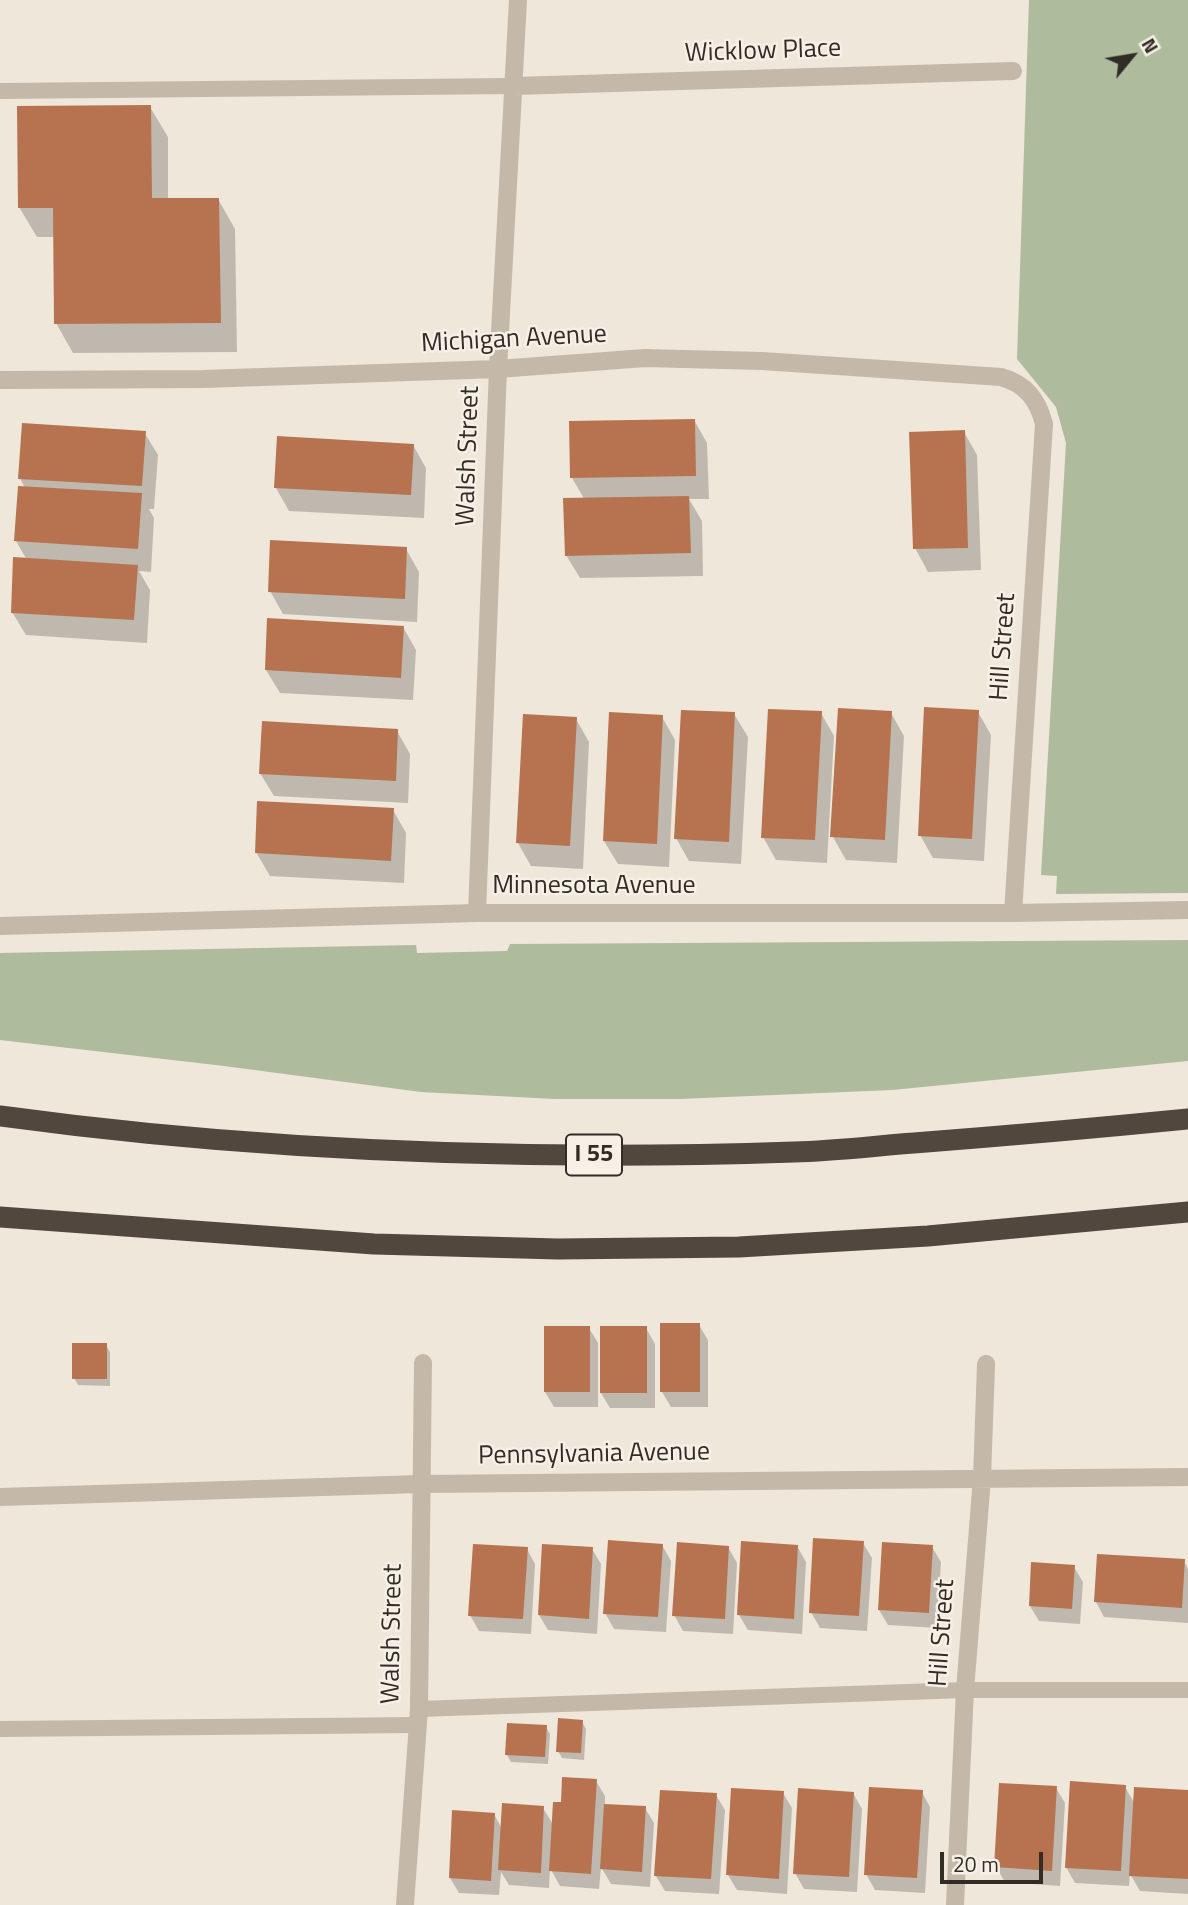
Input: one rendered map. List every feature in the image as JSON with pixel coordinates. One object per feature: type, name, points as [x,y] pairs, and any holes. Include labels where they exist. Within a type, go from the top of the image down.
[{"type":"highway","name":"I 55","points":[[0,1116],[248,1143],[431,1153],[613,1156],[797,1152],[1188,1119]]},
{"type":"highway","points":[[0,1217],[374,1244],[558,1249],[739,1247],[928,1237],[1188,1212]]},
{"type":"street","name":"Walsh Street","points":[[477,913],[498,369],[518,0]]},
{"type":"street","name":"Wicklow Place","points":[[514,86],[1013,71]]},
{"type":"street","name":"Michigan Avenue","points":[[0,380],[203,379],[498,369],[645,358],[762,361],[1001,377],[1014,380],[1027,390]]},
{"type":"street","name":"Hill Street","points":[[1013,913],[1044,424],[1040,406],[1027,390]]},
{"type":"street","name":"Minnesota Avenue","points":[[0,926],[477,913],[1013,913],[1188,910]]},
{"type":"street","name":"Walsh Street","points":[[405,1905],[419,1717],[423,1363]]},
{"type":"street","name":"Hill Street","points":[[955,1905],[965,1690],[982,1478],[986,1364]]},
{"type":"street","name":"Pennsylvania Avenue","points":[[0,1497],[421,1483],[1188,1477]]},
{"type":"lane","points":[[0,91],[514,86]]},
{"type":"lane","points":[[0,1729],[419,1717],[965,1690],[1188,1690]]},
{"type":"green space","points":[[1029,0],[1188,0],[1188,893],[1056,894],[1057,876],[1041,875],[1066,443],[1056,407],[1017,359]]},
{"type":"green space","points":[[1188,940],[1188,1061],[892,1090],[679,1099],[555,1099],[421,1092],[0,1040],[0,953],[416,945],[417,953],[507,951],[510,944]]},
{"type":"building","points":[[151,105],[152,198],[219,198],[221,323],[54,324],[53,208],[18,208],[17,106]]},
{"type":"building","points":[[695,419],[696,476],[570,478],[569,421]]},
{"type":"building","points":[[22,423],[146,431],[142,486],[18,479]]},
{"type":"building","points":[[965,430],[968,548],[913,549],[909,432]]},
{"type":"building","points":[[277,436],[414,444],[411,495],[274,488]]},
{"type":"building","points":[[18,486],[142,493],[138,549],[14,541]]},
{"type":"building","points":[[689,496],[691,553],[565,556],[563,498]]},
{"type":"building","points":[[270,540],[407,547],[405,599],[268,592]]},
{"type":"building","points":[[13,557],[138,565],[134,620],[11,613]]},
{"type":"building","points":[[267,618],[404,626],[401,678],[265,670]]},
{"type":"building","points":[[924,707],[979,710],[972,839],[918,836]]},
{"type":"building","points":[[838,708],[892,711],[885,840],[830,837]]},
{"type":"building","points":[[768,709],[822,711],[815,840],[761,838]]},
{"type":"building","points":[[681,710],[735,712],[729,842],[674,839]]},
{"type":"building","points":[[609,712],[663,715],[657,844],[603,841]]},
{"type":"building","points":[[523,714],[577,717],[570,846],[516,843]]},
{"type":"building","points":[[262,721],[398,729],[396,781],[259,774]]},
{"type":"building","points":[[257,801],[394,808],[391,861],[255,853]]},
{"type":"building","points":[[660,1323],[700,1323],[700,1392],[660,1392]]},
{"type":"building","points":[[544,1326],[590,1326],[590,1392],[544,1392]]},
{"type":"building","points":[[600,1326],[647,1326],[647,1393],[600,1393]]},
{"type":"building","points":[[72,1343],[107,1343],[107,1379],[72,1379]]},
{"type":"building","points":[[813,1538],[864,1541],[859,1616],[809,1613]]},
{"type":"building","points":[[608,1540],[663,1544],[658,1617],[603,1614]]},
{"type":"building","points":[[741,1541],[798,1545],[794,1619],[737,1615]]},
{"type":"building","points":[[677,1542],[729,1546],[725,1619],[672,1616]]},
{"type":"building","points":[[882,1542],[933,1545],[929,1613],[878,1610]]},
{"type":"building","points":[[473,1544],[528,1547],[523,1619],[468,1616]]},
{"type":"building","points":[[542,1544],[593,1547],[589,1619],[538,1615]]},
{"type":"building","points":[[1097,1554],[1185,1559],[1182,1608],[1094,1602]]},
{"type":"building","points":[[1031,1562],[1075,1565],[1072,1609],[1029,1606]]},
{"type":"building","points":[[558,1718],[583,1720],[581,1753],[556,1752]]},
{"type":"building","points":[[507,1723],[547,1725],[545,1757],[505,1755]]},
{"type":"building","points":[[562,1777],[597,1779],[591,1874],[549,1871],[553,1802],[561,1802]]},
{"type":"building","points":[[1070,1781],[1126,1785],[1121,1871],[1065,1868]]},
{"type":"building","points":[[999,1783],[1057,1786],[1052,1871],[994,1867]]},
{"type":"building","points":[[869,1787],[923,1790],[917,1878],[864,1875]]},
{"type":"building","points":[[1134,1787],[1188,1790],[1188,1879],[1129,1876]]},
{"type":"building","points":[[731,1788],[784,1791],[779,1879],[726,1875]]},
{"type":"building","points":[[798,1788],[854,1792],[849,1877],[793,1874]]},
{"type":"building","points":[[660,1790],[717,1793],[711,1879],[654,1876]]},
{"type":"building","points":[[502,1803],[544,1806],[541,1873],[498,1870]]},
{"type":"building","points":[[604,1804],[646,1806],[642,1872],[600,1869]]},
{"type":"building","points":[[452,1810],[495,1813],[491,1881],[449,1878]]}]
